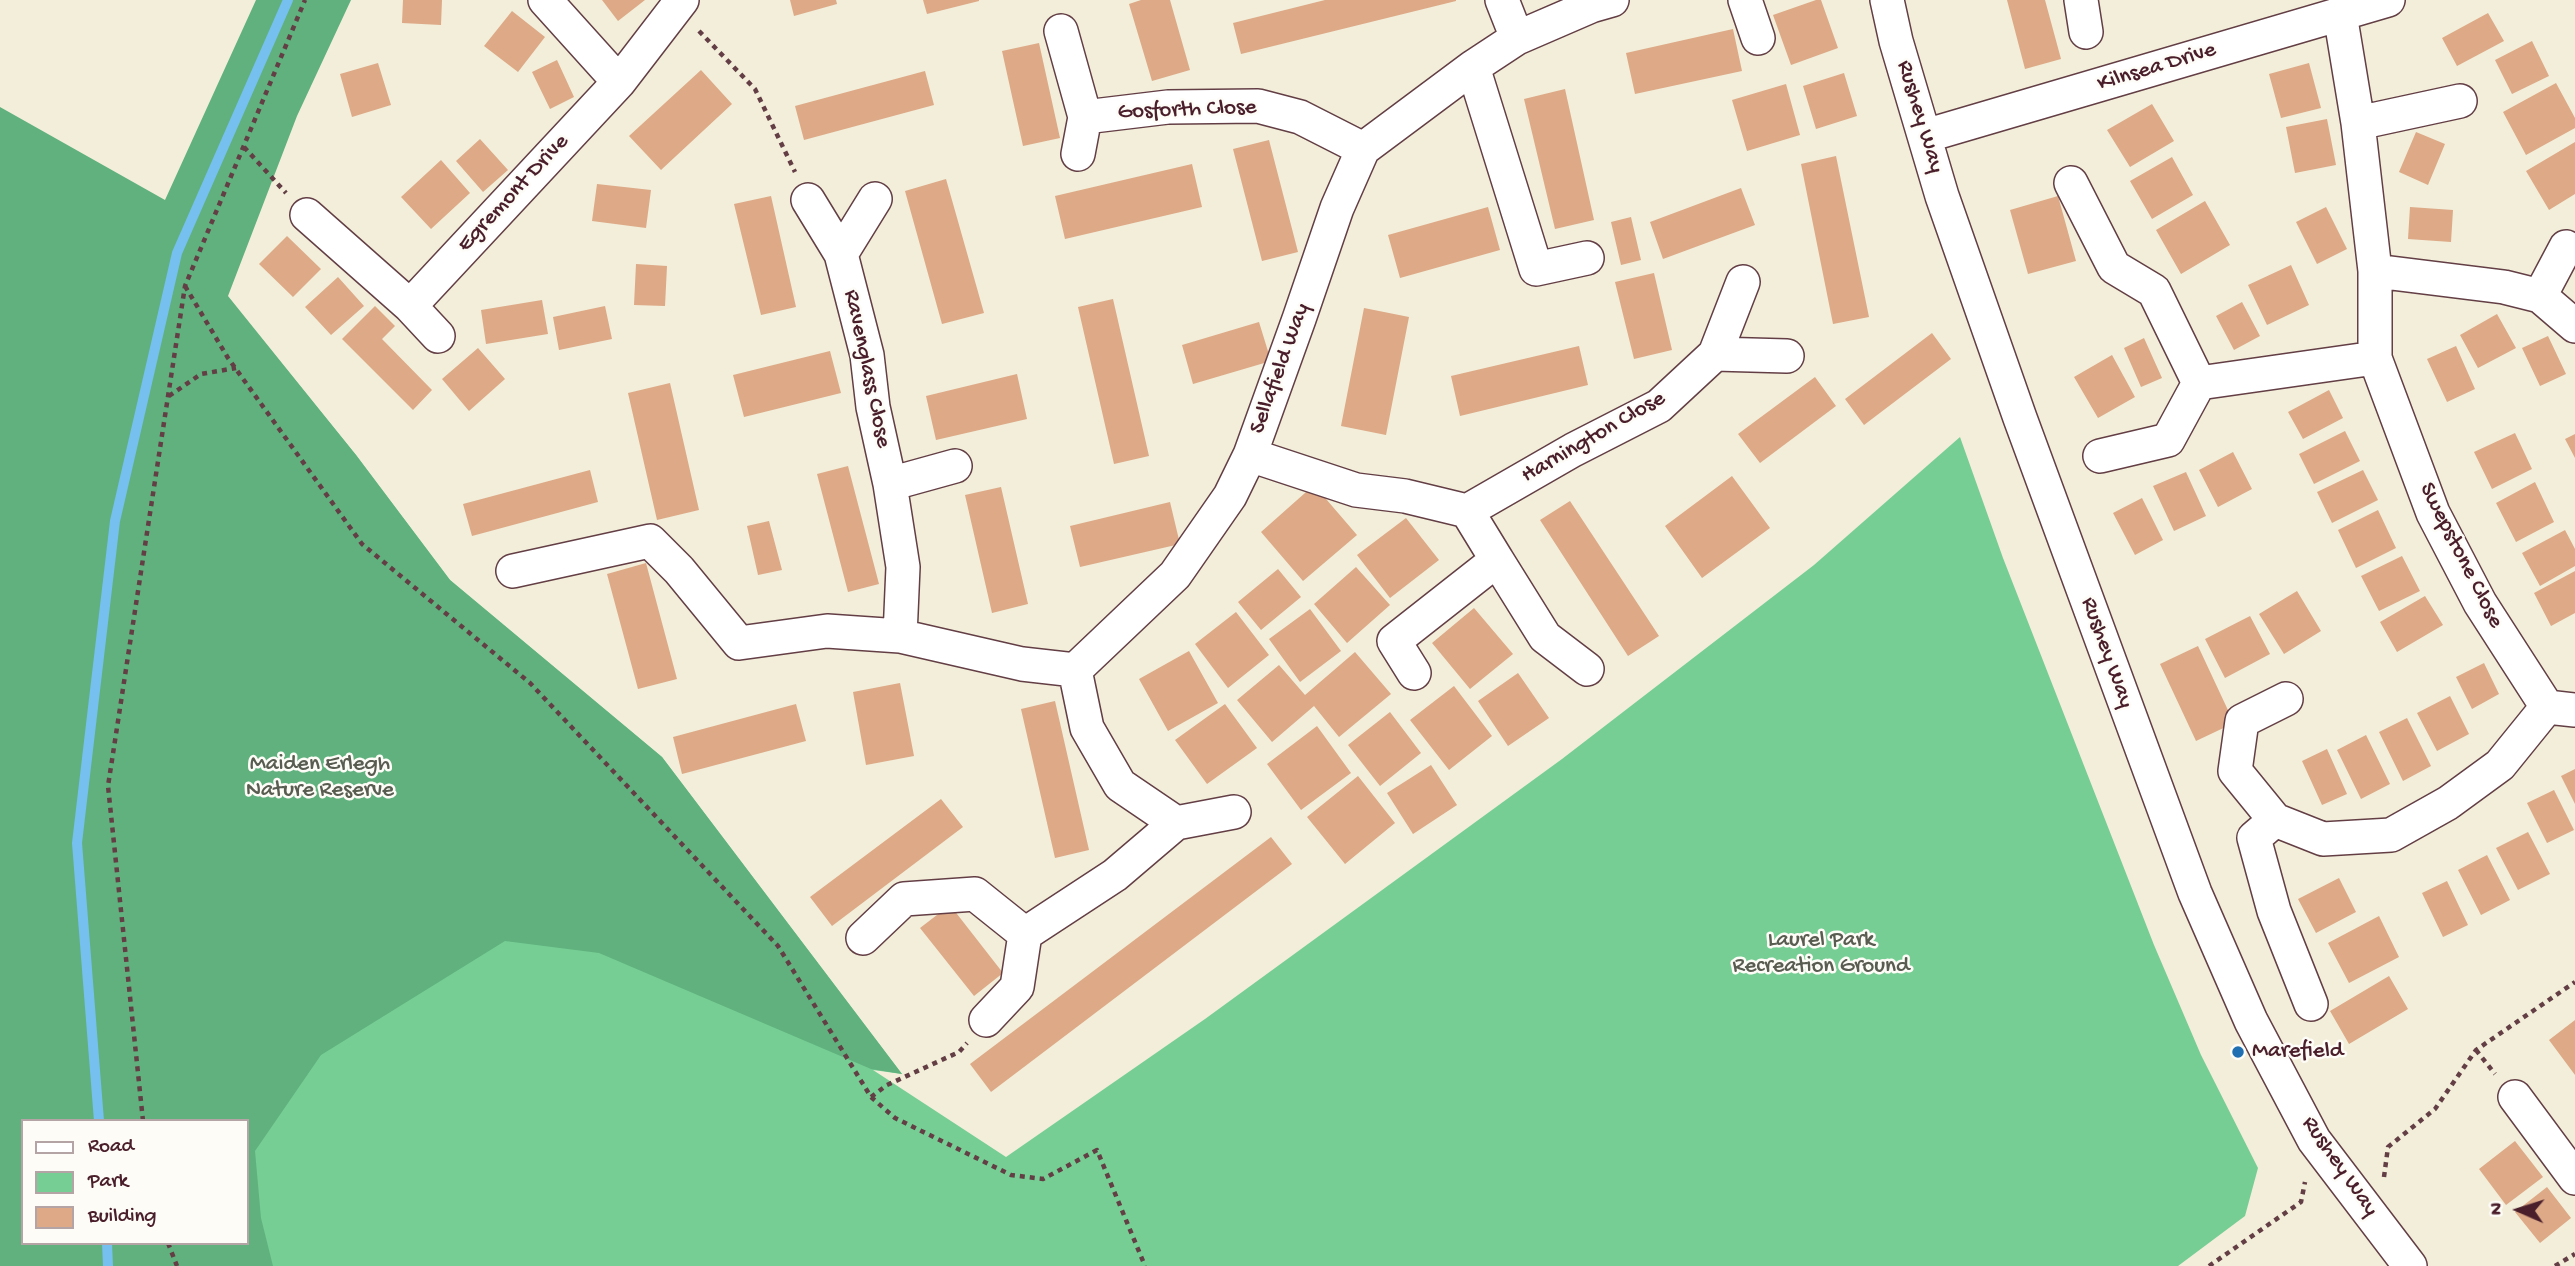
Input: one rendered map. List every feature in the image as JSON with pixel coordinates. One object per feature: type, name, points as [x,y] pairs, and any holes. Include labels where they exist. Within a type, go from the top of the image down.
[{"type":"street","points":[[545,0],[618,82]]},
{"type":"street","points":[[1503,0],[1517,38]]},
{"type":"street","name":"Sellafield Way","points":[[1074,670],[1175,575],[1230,496],[1250,455],[1337,208],[1363,149],[1473,67],[1517,38],[1591,6],[1612,0]]},
{"type":"street","points":[[1745,0],[1758,38]]},
{"type":"street","name":"Rushey Way","points":[[1887,0],[1896,41],[1942,196],[2020,418],[2195,893],[2251,1021],[2314,1140],[2410,1266]]},
{"type":"street","points":[[2081,0],[2086,32]]},
{"type":"street","name":"Kilnsea Drive","points":[[1925,136],[2388,0]]},
{"type":"street","name":"Egremont Drive","points":[[410,306],[618,82],[679,4]]},
{"type":"street","name":"Swepstone Close","points":[[2286,699],[2242,721],[2235,771],[2275,820],[2323,839],[2391,835],[2448,803],[2500,765],[2561,709],[2480,603],[2433,513],[2375,358],[2375,271],[2358,123],[2340,14]]},
{"type":"street","name":"Gosforth Close","points":[[1061,31],[1086,117],[1079,154]]},
{"type":"street","points":[[1473,67],[1536,269],[1587,258]]},
{"type":"street","points":[[2358,123],[2459,101]]},
{"type":"street","name":"Gosforth Close","points":[[1086,117],[1168,107],[1258,106],[1300,117],[1363,149]]},
{"type":"street","points":[[2071,183],[2114,267],[2154,290],[2199,383]]},
{"type":"street","points":[[841,254],[875,198]]},
{"type":"street","name":"Ravenglass Close","points":[[808,200],[841,254],[867,355],[873,407],[890,484],[903,567],[900,636]]},
{"type":"street","points":[[307,215],[410,306],[438,336]]},
{"type":"street","points":[[2540,296],[2566,247]]},
{"type":"street","points":[[2375,271],[2504,287],[2540,296],[2575,326]]},
{"type":"street","name":"Harnington Close","points":[[1467,511],[1573,450],[1659,406],[1715,354],[1743,282]]},
{"type":"street","points":[[1715,354],[1787,356]]},
{"type":"street","points":[[2199,383],[2375,358]]},
{"type":"street","points":[[2100,456],[2168,440],[2199,383]]},
{"type":"street","points":[[1250,455],[1356,490],[1405,496],[1467,511],[1545,637],[1587,669]]},
{"type":"street","points":[[890,484],[955,466]]},
{"type":"street","points":[[513,571],[650,541],[679,570],[739,643],[827,631],[900,636],[1022,664],[1074,670],[1087,729],[1120,785],[1176,823]]},
{"type":"street","points":[[1414,673],[1394,642],[1497,560]]},
{"type":"street","points":[[986,1020],[1017,987],[1025,934],[1115,874],[1176,823],[1234,812]]},
{"type":"street","points":[[2275,820],[2254,838],[2274,911],[2311,1004]]},
{"type":"street","points":[[863,938],[904,899],[975,894],[1025,934]]},
{"type":"street","points":[[2515,1097],[2575,1178]]},
{"type":"path","points":[[142,1119],[108,786],[185,286],[305,0]]},
{"type":"path","points":[[679,4],[755,89],[808,200]]},
{"type":"path","points":[[244,147],[307,215]]},
{"type":"path","points":[[185,286],[236,368],[362,544],[530,683],[778,946],[871,1097],[895,1118],[1011,1175],[1043,1179],[1097,1150],[1145,1266]]},
{"type":"path","points":[[168,397],[201,374],[236,368]]},
{"type":"path","points":[[2388,1147],[2435,1109],[2476,1050],[2575,982]]},
{"type":"path","points":[[871,1097],[887,1085],[959,1052],[986,1020]]},
{"type":"path","points":[[2209,1266],[2301,1202]]},
{"type":"path","points":[[169,1245],[177,1266]]},
{"type":"path","points":[[2555,1266],[2575,1254]]},
{"type":"green space","name":"Maiden Erlegh Nature Reserve","points":[[256,0],[351,0],[297,116],[228,296],[356,455],[450,580],[662,757],[902,1074],[871,1069],[599,953],[505,941],[321,1055],[255,1151],[261,1218],[273,1266],[0,1266],[0,107],[165,200]]},
{"type":"green space","name":"Laurel Park Recreation Ground","points":[[227,296],[356,455],[450,580],[662,757],[902,1074],[873,1070],[1006,1157],[1205,1019],[1562,759],[1814,565],[1960,437],[2003,558],[2154,945],[2201,1055],[2258,1168],[2245,1216],[2178,1266],[108,1266],[248,1245],[248,1119],[99,1119]]},
{"type":"building","points":[[403,0],[442,0],[441,25],[402,23]]},
{"type":"building","points":[[602,0],[645,0],[618,21]]},
{"type":"building","points":[[790,0],[836,0],[837,4],[794,16]]},
{"type":"building","points":[[923,0],[979,0],[979,1],[927,14]]},
{"type":"building","points":[[1141,0],[1170,0],[1190,70],[1152,81],[1129,4]]},
{"type":"building","points":[[1325,0],[1456,1],[1241,54],[1233,23]]},
{"type":"building","points":[[1821,0],[1838,48],[1791,65],[1773,15]]},
{"type":"building","points":[[2007,0],[2045,0],[2061,59],[2025,69]]},
{"type":"building","points":[[512,11],[545,37],[518,72],[484,46]]},
{"type":"building","points":[[2488,13],[2504,41],[2457,66],[2442,38]]},
{"type":"building","points":[[1733,29],[1742,71],[1635,94],[1626,53]]},
{"type":"building","points":[[2532,41],[2549,76],[2512,94],[2495,60]]},
{"type":"building","points":[[1039,43],[1060,138],[1023,146],[1002,51]]},
{"type":"building","points":[[557,60],[574,97],[550,109],[532,72]]},
{"type":"building","points":[[378,63],[391,105],[352,117],[340,74]]},
{"type":"building","points":[[2309,63],[2321,108],[2281,118],[2269,74]]},
{"type":"building","points":[[701,70],[732,104],[661,170],[629,136]]},
{"type":"building","points":[[925,71],[934,105],[804,140],[795,106]]},
{"type":"building","points":[[1844,73],[1857,116],[1816,129],[1803,86]]},
{"type":"building","points":[[2556,83],[2575,118],[2575,128],[2526,155],[2503,112]]},
{"type":"building","points":[[1786,84],[1800,135],[1747,151],[1732,100]]},
{"type":"building","points":[[1565,89],[1594,220],[1555,229],[1524,99]]},
{"type":"building","points":[[2152,104],[2174,141],[2130,167],[2107,130]]},
{"type":"building","points":[[2327,119],[2336,165],[2295,173],[2286,127]]},
{"type":"building","points":[[2416,132],[2445,144],[2428,185],[2399,172]]},
{"type":"building","points":[[480,139],[508,170],[483,192],[456,161]]},
{"type":"building","points":[[1269,140],[1298,252],[1262,261],[1233,149]]},
{"type":"building","points":[[2575,142],[2575,194],[2549,210],[2526,171]]},
{"type":"building","points":[[1836,156],[1869,317],[1833,324],[1801,164]]},
{"type":"building","points":[[2172,157],[2193,195],[2152,219],[2130,181]]},
{"type":"building","points":[[441,160],[470,193],[431,229],[401,197]]},
{"type":"building","points":[[1192,164],[1202,207],[1065,239],[1055,196]]},
{"type":"building","points":[[946,179],[984,313],[942,324],[905,191]]},
{"type":"building","points":[[597,184],[651,190],[646,228],[592,221]]},
{"type":"building","points":[[1741,188],[1755,225],[1663,259],[1650,222]]},
{"type":"building","points":[[771,196],[796,307],[761,315],[734,204]]},
{"type":"building","points":[[2058,196],[2076,261],[2028,274],[2010,210]]},
{"type":"building","points":[[2205,201],[2230,245],[2181,274],[2156,230]]},
{"type":"building","points":[[1488,207],[1500,250],[1400,278],[1388,235]]},
{"type":"building","points":[[2326,207],[2347,249],[2317,264],[2296,222]]},
{"type":"building","points":[[2410,207],[2453,210],[2451,242],[2408,239]]},
{"type":"building","points":[[1631,217],[1641,260],[1621,265],[1611,222]]},
{"type":"building","points":[[287,236],[321,269],[293,297],[259,264]]},
{"type":"building","points":[[636,264],[667,266],[665,306],[634,305]]},
{"type":"building","points":[[2291,265],[2309,305],[2267,325],[2248,285]]},
{"type":"building","points":[[1654,273],[1672,350],[1634,359],[1615,282]]},
{"type":"building","points":[[338,277],[364,306],[331,335],[305,307]]},
{"type":"building","points":[[1113,299],[1149,456],[1114,464],[1078,307]]},
{"type":"building","points":[[542,300],[548,334],[486,344],[481,310]]},
{"type":"building","points":[[2242,302],[2260,336],[2234,350],[2216,316]]},
{"type":"building","points":[[375,306],[395,326],[382,339],[432,390],[413,410],[342,339]]},
{"type":"building","points":[[605,306],[612,339],[559,350],[553,317]]},
{"type":"building","points":[[1364,308],[1409,317],[1386,435],[1341,426]]},
{"type":"building","points":[[2497,314],[2516,348],[2478,368],[2460,335]]},
{"type":"building","points":[[1259,322],[1271,361],[1193,384],[1182,345]]},
{"type":"building","points":[[1932,333],[1951,359],[1864,425],[1845,399]]},
{"type":"building","points":[[2548,336],[2566,374],[2540,386],[2522,348]]},
{"type":"building","points":[[2144,338],[2162,378],[2141,387],[2124,348]]},
{"type":"building","points":[[1579,346],[1588,385],[1460,416],[1451,376]]},
{"type":"building","points":[[2456,346],[2475,389],[2447,402],[2427,359]]},
{"type":"building","points":[[478,348],[505,379],[469,411],[442,379]]},
{"type":"building","points":[[830,351],[841,393],[744,417],[733,375]]},
{"type":"building","points":[[2112,355],[2135,397],[2098,418],[2074,377]]},
{"type":"building","points":[[1017,374],[1027,419],[936,440],[926,396]]},
{"type":"building","points":[[1815,377],[1836,406],[1760,463],[1738,434]]},
{"type":"building","points":[[670,383],[699,510],[657,520],[628,393]]},
{"type":"building","points":[[2329,390],[2343,418],[2303,439],[2288,412]]},
{"type":"building","points":[[2345,431],[2360,461],[2314,484],[2299,454]]},
{"type":"building","points":[[2515,433],[2532,469],[2492,489],[2474,452]]},
{"type":"building","points":[[2575,434],[2575,458],[2565,439]]},
{"type":"building","points":[[2233,452],[2252,489],[2218,507],[2199,470]]},
{"type":"building","points":[[848,466],[879,584],[848,592],[817,474]]},
{"type":"building","points":[[590,470],[598,502],[472,536],[463,504]]},
{"type":"building","points":[[2363,470],[2378,500],[2332,523],[2317,492]]},
{"type":"building","points":[[2186,472],[2206,516],[2174,531],[2153,486]]},
{"type":"building","points":[[1732,476],[1770,528],[1702,578],[1665,526]]},
{"type":"building","points":[[2535,482],[2554,522],[2516,542],[2496,503]]},
{"type":"building","points":[[1314,485],[1357,535],[1303,581],[1261,532]]},
{"type":"building","points":[[1001,487],[1028,604],[992,613],[965,495]]},
{"type":"building","points":[[2142,498],[2163,540],[2135,555],[2113,513]]},
{"type":"building","points":[[1570,501],[1659,636],[1628,656],[1540,520]]},
{"type":"building","points":[[1170,502],[1180,544],[1080,567],[1070,526]]},
{"type":"building","points":[[2378,510],[2396,548],[2356,568],[2338,530]]},
{"type":"building","points":[[1406,518],[1439,560],[1390,598],[1357,555]]},
{"type":"building","points":[[769,521],[782,570],[758,575],[747,526]]},
{"type":"building","points":[[2565,530],[2575,549],[2575,566],[2540,586],[2522,553]]},
{"type":"building","points":[[2402,556],[2420,591],[2379,611],[2361,576]]},
{"type":"building","points":[[646,563],[677,679],[638,689],[607,574]]},
{"type":"building","points":[[1356,567],[1390,605],[1347,643],[1314,604]]},
{"type":"building","points":[[1278,569],[1301,597],[1261,630],[1238,602]]},
{"type":"building","points":[[2575,571],[2575,613],[2551,626],[2534,593]]},
{"type":"building","points":[[2297,591],[2321,631],[2284,654],[2259,614]]},
{"type":"building","points":[[2425,596],[2443,625],[2397,652],[2380,622]]},
{"type":"building","points":[[1474,608],[1513,654],[1470,689],[1432,643]]},
{"type":"building","points":[[1310,609],[1341,651],[1300,682],[1269,639]]},
{"type":"building","points":[[1236,612],[1269,655],[1228,688],[1195,644]]},
{"type":"building","points":[[2250,616],[2270,654],[2225,678],[2205,639]]},
{"type":"building","points":[[2198,646],[2234,723],[2196,741],[2160,664]]},
{"type":"building","points":[[1189,651],[1218,703],[1168,731],[1139,679]]},
{"type":"building","points":[[1355,652],[1391,694],[1339,737],[1314,706],[1272,742],[1237,700],[1279,665],[1305,695]]},
{"type":"building","points":[[2484,663],[2499,694],[2472,709],[2456,677]]},
{"type":"building","points":[[1518,673],[1549,718],[1508,746],[1478,701]]},
{"type":"building","points":[[900,683],[914,756],[866,765],[853,692]]},
{"type":"building","points":[[1454,686],[1492,736],[1449,770],[1410,720]]},
{"type":"building","points":[[2450,696],[2469,734],[2437,751],[2417,713]]},
{"type":"building","points":[[1055,701],[1089,850],[1055,858],[1021,709]]},
{"type":"building","points":[[796,704],[806,741],[682,774],[673,737]]},
{"type":"building","points":[[1225,704],[1257,748],[1207,784],[1175,740]]},
{"type":"building","points":[[1390,712],[1421,753],[1380,786],[1348,745]]},
{"type":"building","points":[[2407,718],[2431,766],[2403,781],[2379,732]]},
{"type":"building","points":[[1317,726],[1351,773],[1301,810],[1267,764]]},
{"type":"building","points":[[2366,735],[2390,784],[2361,799],[2337,750]]},
{"type":"building","points":[[2327,749],[2347,794],[2322,805],[2302,761]]},
{"type":"building","points":[[1431,765],[1457,805],[1413,834],[1387,793]]},
{"type":"building","points":[[2575,769],[2575,804],[2561,776]]},
{"type":"building","points":[[1358,776],[1395,823],[1345,864],[1307,817]]},
{"type":"building","points":[[2554,790],[2574,830],[2547,843],[2527,803]]},
{"type":"building","points":[[941,799],[963,827],[832,926],[810,897]]},
{"type":"building","points":[[2528,832],[2550,874],[2518,890],[2496,848]]},
{"type":"building","points":[[1271,837],[1292,864],[991,1092],[970,1064]]},
{"type":"building","points":[[2487,855],[2510,900],[2481,915],[2458,870]]},
{"type":"building","points":[[2339,878],[2356,912],[2316,933],[2298,899]]},
{"type":"building","points":[[2447,881],[2468,925],[2443,937],[2422,893]]},
{"type":"building","points":[[950,905],[1003,973],[974,996],[920,928]]},
{"type":"building","points":[[2379,916],[2399,957],[2349,983],[2328,943]]},
{"type":"building","points":[[2389,976],[2408,1009],[2349,1044],[2330,1011]]},
{"type":"building","points":[[2575,1020],[2575,1075],[2549,1040]]},
{"type":"building","points":[[2515,1141],[2543,1177],[2506,1205],[2479,1169]]},
{"type":"building","points":[[2547,1187],[2571,1218],[2540,1243],[2515,1212]]},
{"type":"waterway","points":[[99,1119],[77,843],[115,521],[177,253],[288,0]]},
{"type":"waterway","points":[[107,1245],[108,1266]]},
{"type":"place","name":"Marefield","points":[[2238,1052]]}]
